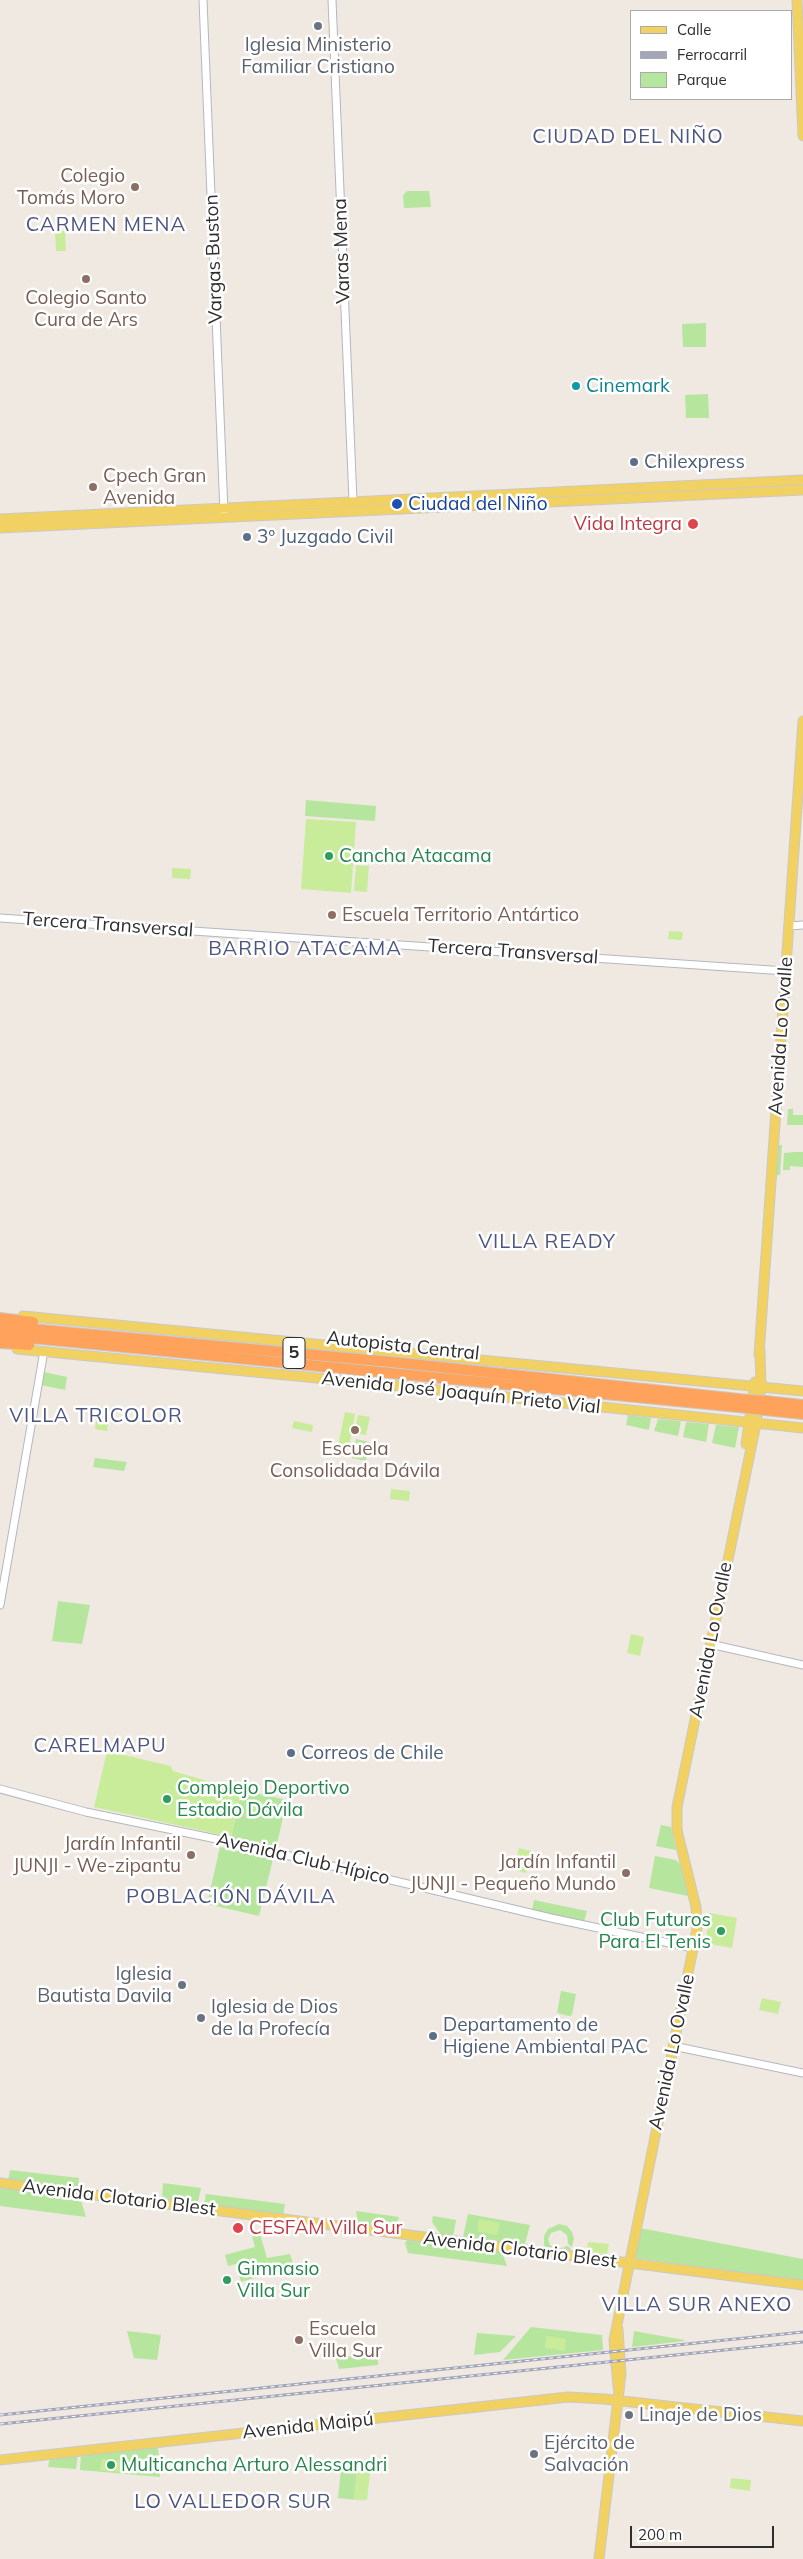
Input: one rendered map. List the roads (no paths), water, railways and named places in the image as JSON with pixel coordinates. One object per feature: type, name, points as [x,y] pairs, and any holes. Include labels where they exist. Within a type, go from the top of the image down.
[{"type":"highway","points":[[0,1318],[54,1325],[90,1334]]},
{"type":"highway","name":"Autopista Central","points":[[0,1326],[401,1363],[765,1406],[803,1414]]},
{"type":"highway","name":"Autopista Central","points":[[0,1336],[748,1404]]},
{"type":"highway","points":[[0,1343],[41,1346],[75,1343]]},
{"type":"highway","name":"Autopista Central","points":[[765,1406],[803,1405]]},
{"type":"main road","points":[[796,0],[803,136]]},
{"type":"main road","points":[[0,518],[803,480]]},
{"type":"main road","points":[[0,528],[803,490]]},
{"type":"main road","points":[[484,505],[491,495]]},
{"type":"main road","points":[[343,512],[351,506],[353,501]]},
{"type":"main road","name":"Avenida Lo Ovalle","points":[[599,2559],[618,2387],[613,2349],[628,2264],[693,1948],[697,1917],[676,1818],[742,1484],[758,1387],[789,926],[801,788],[803,721]]},
{"type":"main road","name":"Avenida José Joaquín Prieto Vial","points":[[0,1314],[803,1391]]},
{"type":"main road","name":"Avenida José Joaquín Prieto Vial","points":[[0,1347],[803,1428]]},
{"type":"main road","name":"Avenida Clotario Blest","points":[[0,2183],[803,2285]]},
{"type":"main road","name":"Avenida Maipú","points":[[0,2460],[579,2397],[803,2421]]},
{"type":"street","name":"Vargas Buston","points":[[203,0],[224,517]]},
{"type":"street","name":"Varas Mena","points":[[332,0],[353,501]]},
{"type":"street","name":"Tercera Transversal","points":[[0,918],[786,971]]},
{"type":"street","points":[[789,926],[803,925]]},
{"type":"street","points":[[0,1605],[44,1351]]},
{"type":"street","points":[[710,1644],[803,1666]]},
{"type":"street","name":"Avenida Club Hípico","points":[[0,1789],[86,1812],[231,1842],[551,1918],[693,1948]]},
{"type":"street","points":[[673,2046],[803,2073]]},
{"type":"railway","points":[[0,2415],[803,2332]]},
{"type":"railway","points":[[0,2424],[803,2342]]},
{"type":"place","name":"Iglesia Ministerio Familiar Cristiano","points":[[318,26]]},
{"type":"place","name":"Colegio Tomás Moro","points":[[135,187]]},
{"type":"place","name":"Colegio Santo Cura de Ars","points":[[86,279]]},
{"type":"place","name":"Cinemark","points":[[576,386]]},
{"type":"place","name":"Chilexpress","points":[[634,462]]},
{"type":"place","name":"Cpech Gran Avenida","points":[[93,487]]},
{"type":"place","name":"Ciudad del Niño","points":[[397,504]]},
{"type":"place","name":"Vida Integra","points":[[693,524]]},
{"type":"place","name":"3º Juzgado Civil","points":[[247,537]]},
{"type":"place","name":"Cancha Atacama","points":[[329,856]]},
{"type":"place","name":"Escuela Territorio Antártico","points":[[332,915]]},
{"type":"place","name":"Escuela Consolidada Dávila","points":[[355,1430]]},
{"type":"place","name":"Correos de Chile","points":[[291,1753]]},
{"type":"place","name":"Complejo Deportivo Estadio Dávila","points":[[167,1799]]},
{"type":"place","name":"Jardín Infantil JUNJI - We-zipantu","points":[[191,1855]]},
{"type":"place","name":"Jardín Infantil JUNJI - Pequeño Mundo","points":[[626,1873]]},
{"type":"place","name":"Club Futuros Para El Tenis","points":[[721,1931]]},
{"type":"place","name":"Iglesia Bautista Davila","points":[[182,1985]]},
{"type":"place","name":"Iglesia de Dios de la Profecía","points":[[201,2018]]},
{"type":"place","name":"Departamento de Higiene Ambiental PAC","points":[[433,2036]]},
{"type":"place","name":"CESFAM Villa Sur","points":[[238,2228]]},
{"type":"place","name":"Gimnasio Villa Sur","points":[[227,2280]]},
{"type":"place","name":"Escuela Villa Sur","points":[[299,2340]]},
{"type":"place","name":"Linaje de Dios","points":[[629,2415]]},
{"type":"place","name":"Ejército de Salvación","points":[[534,2454]]},
{"type":"place","name":"Multicancha Arturo Alessandri","points":[[111,2465]]},
{"type":"district","name":"CIUDAD DEL NIÑO","points":[[628,137]]},
{"type":"district","name":"CARMEN MENA","points":[[106,225]]},
{"type":"district","name":"BARRIO ATACAMA","points":[[305,949]]},
{"type":"district","name":"VILLA READY","points":[[547,1242]]},
{"type":"district","name":"VILLA TRICOLOR","points":[[96,1416]]},
{"type":"district","name":"CARELMAPU","points":[[100,1746]]},
{"type":"district","name":"POBLACIÓN DÁVILA","points":[[231,1897]]},
{"type":"district","name":"VILLA SUR ANEXO","points":[[697,2305]]},
{"type":"district","name":"LO VALLEDOR SUR","points":[[233,2502]]}]
